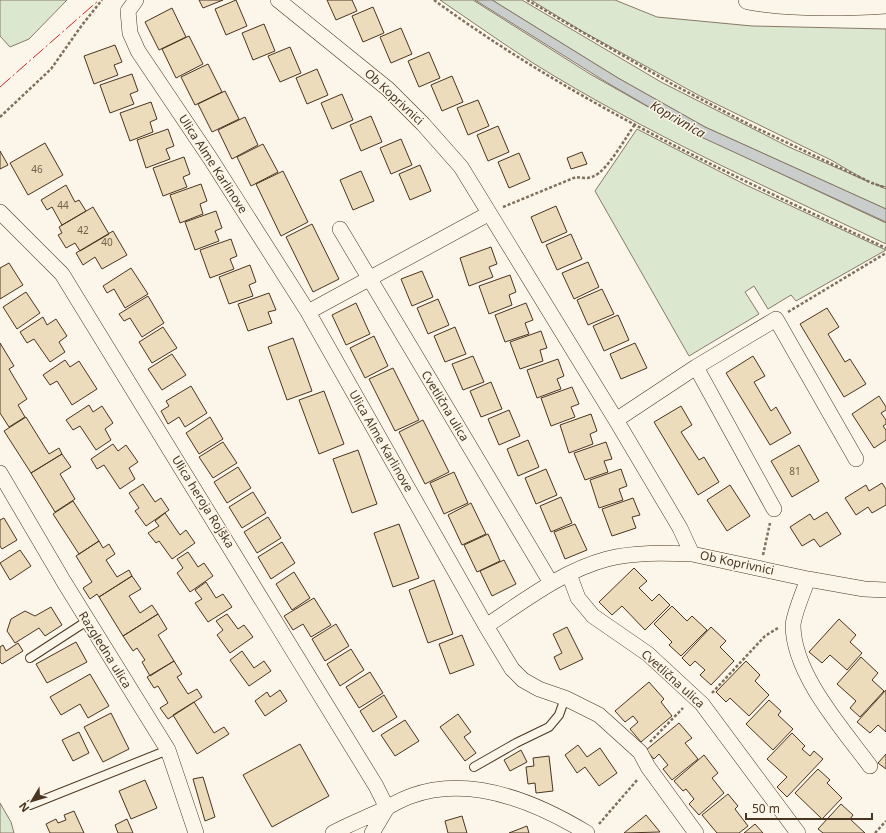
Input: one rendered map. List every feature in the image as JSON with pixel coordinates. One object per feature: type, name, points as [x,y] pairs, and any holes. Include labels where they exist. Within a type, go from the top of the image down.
[{"type":"street","name":"Ulica Alme Karlinove","points":[[136,0],[128,11],[130,34],[138,52],[210,158],[308,312],[486,626],[512,669],[523,680],[539,689],[565,698],[599,715],[640,752],[648,767],[696,833]]},
{"type":"street","name":"Ob Koprivnici","points":[[278,0],[388,89],[423,124],[461,167],[488,214],[616,420],[680,528],[692,554],[808,579],[864,589],[886,590]]},
{"type":"street","points":[[748,0],[766,3],[840,6],[886,4]]},
{"type":"street","name":"Ulica heroja Rojška","points":[[0,212],[62,274],[320,692],[376,786],[387,808]]},
{"type":"street","points":[[308,312],[370,280],[488,214]]},
{"type":"street","name":"Cvetlična ulica","points":[[340,229],[551,584]]},
{"type":"street","points":[[616,420],[696,368],[776,319],[856,459]]},
{"type":"street","points":[[696,368],[774,508]]},
{"type":"street","name":"Razgledna ulica","points":[[0,473],[88,621],[168,750],[196,833]]},
{"type":"street","points":[[486,626],[551,584],[569,574],[606,559],[649,553],[692,554]]},
{"type":"street","name":"Cvetlična ulica","points":[[569,574],[578,598],[593,616],[648,654],[698,700],[798,833]]},
{"type":"street","points":[[808,579],[793,624],[798,653],[820,699],[870,766]]},
{"type":"street","points":[[333,833],[411,796],[438,789],[474,789],[515,798],[592,830]]},
{"type":"street","points":[[372,833],[387,808]]},
{"type":"lane","points":[[30,658],[88,621]]},
{"type":"lane","points":[[474,767],[516,743],[549,727],[559,715],[565,698]]},
{"type":"lane","points":[[30,805],[168,750]]},
{"type":"path","points":[[0,117],[51,68],[102,0]]},
{"type":"path","points":[[434,0],[532,65],[635,124],[747,182],[886,248]]},
{"type":"path","points":[[527,0],[636,64],[752,126],[872,183],[886,188]]},
{"type":"path","points":[[488,214],[576,177],[582,178],[596,176],[605,168],[635,124]]},
{"type":"path","points":[[776,319],[886,253]]},
{"type":"path","points":[[760,568],[774,508]]},
{"type":"path","points":[[640,752],[698,700],[765,636],[776,629],[793,624]]},
{"type":"path","points":[[592,830],[648,767]]},
{"type":"path","points":[[875,833],[886,821]]},
{"type":"green space","points":[[0,0],[67,0],[29,39],[10,47],[0,36]]},
{"type":"green space","points":[[440,0],[473,0],[590,74],[696,134],[886,223],[886,244],[707,158],[575,89],[498,40]]},
{"type":"green space","points":[[492,0],[522,0],[661,82],[789,147],[867,181],[831,160],[700,96],[580,30],[531,0],[615,0],[657,17],[752,26],[886,29],[886,187],[875,184],[886,189],[886,209],[705,127],[618,78]]},
{"type":"green space","points":[[637,129],[746,185],[886,250],[796,301],[791,295],[768,309],[754,286],[745,292],[759,314],[689,356],[595,191]]},
{"type":"green space","points":[[0,803],[11,822],[14,833],[0,833]]},
{"type":"water","name":"Koprivnica","points":[[475,0],[492,0],[618,78],[705,127],[886,209],[886,222],[699,136],[606,82]]},
{"type":"building","points":[[199,0],[223,0],[203,8]]},
{"type":"building","points":[[236,0],[247,26],[226,35],[215,9]]},
{"type":"building","points":[[327,0],[352,0],[357,11],[336,20]]},
{"type":"building","points":[[373,7],[384,33],[363,42],[352,16]]},
{"type":"building","points":[[172,8],[186,37],[159,50],[145,22]]},
{"type":"building","points":[[264,24],[275,51],[253,60],[242,33]]},
{"type":"building","points":[[401,28],[412,54],[391,63],[380,37]]},
{"type":"building","points":[[189,36],[203,64],[176,78],[162,49]]},
{"type":"building","points":[[115,45],[122,62],[114,65],[118,75],[94,84],[84,56]]},
{"type":"building","points":[[290,47],[301,73],[280,82],[268,56]]},
{"type":"building","points":[[429,52],[440,78],[419,87],[408,61]]},
{"type":"building","points":[[208,64],[222,92],[195,105],[181,77]]},
{"type":"building","points":[[317,69],[328,95],[307,104],[296,78]]},
{"type":"building","points":[[132,74],[138,91],[130,94],[134,104],[110,113],[100,85]]},
{"type":"building","points":[[452,76],[463,102],[442,111],[431,85]]},
{"type":"building","points":[[225,91],[239,119],[212,132],[198,104]]},
{"type":"building","points":[[342,94],[353,120],[332,129],[321,103]]},
{"type":"building","points":[[478,100],[489,126],[468,135],[457,108]]},
{"type":"building","points":[[151,102],[157,119],[150,122],[153,132],[130,141],[120,113]]},
{"type":"building","points":[[371,116],[382,142],[361,151],[350,125]]},
{"type":"building","points":[[245,117],[258,145],[232,159],[218,130]]},
{"type":"building","points":[[498,126],[509,152],[488,161],[477,135]]},
{"type":"building","points":[[168,129],[174,146],[166,149],[170,159],[146,168],[137,140]]},
{"type":"building","points":[[401,139],[412,165],[391,174],[380,148]]},
{"type":"building","points":[[45,143],[63,175],[28,195],[10,163]]},
{"type":"building","points":[[263,144],[278,172],[251,186],[237,157]]},
{"type":"building","points":[[0,151],[8,165],[0,169]]},
{"type":"building","points":[[582,152],[587,164],[571,169],[567,158]]},
{"type":"building","points":[[519,153],[530,179],[509,188],[498,162]]},
{"type":"building","points":[[184,157],[190,174],[183,177],[187,187],[163,196],[153,168]]},
{"type":"building","points":[[420,165],[431,191],[410,200],[399,174]]},
{"type":"building","points":[[283,171],[308,222],[281,236],[256,184]]},
{"type":"building","points":[[361,171],[374,201],[353,210],[340,180]]},
{"type":"building","points":[[201,184],[207,201],[200,204],[203,214],[180,223],[170,195]]},
{"type":"building","points":[[66,185],[75,202],[79,200],[86,211],[62,225],[52,207],[47,210],[41,200]]},
{"type":"building","points":[[556,206],[567,232],[542,243],[531,217]]},
{"type":"building","points":[[93,207],[109,234],[80,251],[75,243],[66,248],[58,235],[62,233],[59,227]]},
{"type":"building","points":[[216,211],[222,228],[215,231],[219,241],[195,250],[185,222]]},
{"type":"building","points":[[312,224],[339,279],[313,292],[286,237]]},
{"type":"building","points":[[113,231],[127,255],[102,269],[95,257],[83,265],[76,253]]},
{"type":"building","points":[[571,234],[582,259],[557,270],[546,245]]},
{"type":"building","points":[[231,239],[237,256],[230,259],[234,269],[210,278],[200,250]]},
{"type":"building","points":[[491,247],[497,264],[489,267],[493,277],[469,286],[460,258]]},
{"type":"building","points":[[588,262],[599,287],[574,299],[562,273]]},
{"type":"building","points":[[9,263],[23,285],[0,299],[0,268]]},
{"type":"building","points":[[250,265],[256,282],[249,285],[253,296],[229,304],[219,277]]},
{"type":"building","points":[[131,268],[148,294],[125,308],[114,289],[107,293],[103,286]]},
{"type":"building","points":[[422,271],[433,297],[412,306],[401,279]]},
{"type":"building","points":[[510,275],[516,292],[509,295],[512,305],[489,314],[479,286]]},
{"type":"building","points":[[602,289],[614,314],[588,325],[577,300]]},
{"type":"building","points":[[26,292],[40,313],[17,329],[3,307]]},
{"type":"building","points":[[269,293],[276,310],[268,312],[272,323],[248,331],[238,304]]},
{"type":"building","points":[[148,296],[164,323],[142,337],[130,318],[124,321],[119,314]]},
{"type":"building","points":[[438,299],[449,325],[428,334],[417,308]]},
{"type":"building","points":[[356,303],[370,334],[346,345],[332,315]]},
{"type":"building","points":[[526,303],[533,320],[525,323],[529,334],[505,342],[495,315]]},
{"type":"building","points":[[827,308],[839,327],[828,334],[845,362],[850,359],[866,384],[844,397],[800,324]]},
{"type":"building","points":[[618,315],[629,340],[604,351],[593,326]]},
{"type":"building","points":[[43,317],[47,325],[56,319],[67,336],[59,342],[65,352],[50,362],[34,339],[27,343],[20,332]]},
{"type":"building","points":[[163,327],[177,348],[152,363],[139,342]]},
{"type":"building","points":[[455,327],[466,354],[445,362],[434,336]]},
{"type":"building","points":[[541,331],[547,348],[540,350],[543,361],[520,369],[510,342]]},
{"type":"building","points":[[374,336],[388,366],[365,378],[350,348]]},
{"type":"building","points":[[293,338],[312,391],[287,400],[268,347]]},
{"type":"building","points":[[0,343],[14,366],[9,369],[27,399],[18,405],[25,417],[9,427],[0,413]]},
{"type":"building","points":[[635,343],[647,368],[621,379],[610,354]]},
{"type":"building","points":[[172,354],[186,375],[162,390],[148,369]]},
{"type":"building","points":[[473,356],[484,382],[463,390],[452,364]]},
{"type":"building","points":[[753,356],[765,376],[754,382],[771,411],[776,407],[791,433],[770,445],[726,373]]},
{"type":"building","points":[[558,359],[564,376],[557,379],[561,389],[537,398],[527,370]]},
{"type":"building","points":[[65,360],[70,367],[79,361],[97,389],[72,405],[57,381],[50,385],[43,375]]},
{"type":"building","points":[[393,368],[419,420],[395,431],[369,379]]},
{"type":"building","points":[[491,382],[502,409],[481,417],[470,391]]},
{"type":"building","points":[[191,386],[207,413],[185,427],[179,417],[168,424],[161,411],[169,406],[166,401]]},
{"type":"building","points":[[572,387],[579,404],[571,407],[575,417],[551,426],[541,398]]},
{"type":"building","points":[[324,391],[344,444],[319,454],[299,400]]},
{"type":"building","points":[[879,396],[886,407],[886,410],[881,413],[886,420],[886,424],[883,426],[886,430],[886,440],[874,448],[852,414]]},
{"type":"building","points":[[89,405],[93,412],[102,406],[113,423],[105,429],[111,440],[96,450],[80,426],[73,430],[66,420]]},
{"type":"building","points":[[681,406],[692,425],[681,432],[699,460],[704,457],[719,482],[698,495],[654,422]]},
{"type":"building","points":[[509,410],[520,436],[499,445],[488,419]]},
{"type":"building","points":[[591,414],[597,431],[590,434],[593,444],[569,453],[560,425]]},
{"type":"building","points":[[26,417],[49,454],[59,448],[62,454],[31,473],[4,431]]},
{"type":"building","points":[[210,417],[223,439],[199,454],[186,433]]},
{"type":"building","points":[[423,420],[449,472],[425,484],[399,432]]},
{"type":"building","points":[[528,440],[539,467],[518,476],[507,449]]},
{"type":"building","points":[[223,442],[237,463],[213,478],[199,457]]},
{"type":"building","points":[[606,442],[612,459],[604,461],[608,472],[585,480],[574,453]]},
{"type":"building","points":[[113,444],[118,451],[126,445],[138,462],[129,468],[135,479],[120,489],[104,465],[97,469],[91,459]]},
{"type":"building","points":[[799,445],[819,481],[792,497],[771,461]]},
{"type":"building","points":[[358,450],[377,504],[352,513],[333,459]]},
{"type":"building","points":[[62,454],[71,467],[60,474],[75,499],[55,512],[31,473]]},
{"type":"building","points":[[238,467],[251,488],[227,503],[214,482]]},
{"type":"building","points":[[546,469],[557,495],[536,504],[525,478]]},
{"type":"building","points":[[621,469],[627,486],[619,489],[623,500],[599,508],[590,480]]},
{"type":"building","points":[[454,472],[468,503],[444,514],[430,483]]},
{"type":"building","points":[[882,483],[886,489],[886,505],[872,513],[868,507],[856,515],[845,498],[866,485],[869,491]]},
{"type":"building","points":[[143,484],[155,502],[161,498],[169,510],[146,526],[135,511],[139,508],[129,493]]},
{"type":"building","points":[[730,485],[750,516],[727,531],[707,500]]},
{"type":"building","points":[[253,492],[266,513],[242,528],[229,507]]},
{"type":"building","points":[[561,497],[572,523],[551,532],[540,506]]},
{"type":"building","points":[[633,498],[640,515],[632,517],[636,528],[612,536],[602,509]]},
{"type":"building","points":[[73,501],[99,541],[79,554],[53,514]]},
{"type":"building","points":[[471,503],[486,534],[462,545],[448,515]]},
{"type":"building","points":[[827,512],[841,534],[820,547],[814,539],[802,546],[790,527],[810,514],[814,520]]},
{"type":"building","points":[[165,513],[180,535],[186,530],[195,543],[172,559],[159,541],[156,543],[148,533],[159,526],[155,521]]},
{"type":"building","points":[[268,517],[281,538],[257,553],[244,532]]},
{"type":"building","points":[[4,518],[17,540],[2,549],[0,546],[0,520]]},
{"type":"building","points":[[399,524],[419,578],[393,587],[374,533]]},
{"type":"building","points":[[575,524],[587,550],[565,559],[554,532]]},
{"type":"building","points":[[488,534],[500,561],[477,572],[464,545]]},
{"type":"building","points":[[99,541],[103,548],[109,544],[115,554],[106,560],[117,577],[129,570],[132,576],[99,597],[97,594],[90,599],[83,588],[92,582],[76,556]]},
{"type":"building","points":[[282,542],[295,563],[271,579],[258,557]]},
{"type":"building","points":[[20,550],[31,566],[10,580],[0,563]]},
{"type":"building","points":[[188,552],[198,567],[204,563],[213,576],[190,592],[177,573],[183,568],[177,559]]},
{"type":"building","points":[[504,560],[516,584],[492,596],[480,571]]},
{"type":"building","points":[[634,568],[647,581],[639,588],[652,601],[659,594],[670,605],[645,630],[622,606],[612,615],[599,602]]},
{"type":"building","points":[[294,572],[310,598],[292,610],[276,584]]},
{"type":"building","points":[[132,576],[141,589],[129,596],[140,613],[152,605],[158,614],[123,636],[99,597]]},
{"type":"building","points":[[434,580],[453,634],[428,643],[409,590]]},
{"type":"building","points":[[206,582],[216,598],[223,594],[232,607],[208,622],[195,603],[202,599],[195,590]]},
{"type":"building","points":[[314,598],[331,625],[311,637],[303,624],[293,630],[284,616]]},
{"type":"building","points":[[672,606],[687,621],[692,616],[707,630],[681,656],[669,645],[672,642],[654,624]]},
{"type":"building","points":[[51,607],[62,625],[45,636],[39,628],[15,643],[7,631],[11,619],[25,611],[35,616]]},
{"type":"building","points":[[158,614],[167,629],[158,635],[174,661],[150,676],[142,662],[145,660],[137,648],[133,651],[123,636]]},
{"type":"building","points":[[227,614],[238,629],[244,625],[253,637],[230,653],[217,635],[223,630],[216,621]]},
{"type":"building","points":[[839,619],[856,635],[850,642],[862,653],[847,670],[830,655],[822,663],[809,652]]},
{"type":"building","points":[[336,624],[349,646],[325,661],[312,639]]},
{"type":"building","points":[[567,627],[583,659],[560,670],[554,657],[562,653],[553,634]]},
{"type":"building","points":[[711,627],[726,641],[720,647],[734,661],[711,685],[700,675],[705,670],[695,661],[690,666],[682,658]]},
{"type":"building","points":[[462,635],[474,665],[450,674],[439,644]]},
{"type":"building","points":[[76,642],[87,662],[47,683],[36,664]]},
{"type":"building","points":[[18,643],[23,651],[2,664],[0,662],[0,647],[3,645],[6,651]]},
{"type":"building","points":[[351,649],[364,670],[340,686],[327,664]]},
{"type":"building","points":[[242,651],[254,668],[264,661],[271,671],[249,686],[230,660]]},
{"type":"building","points":[[861,657],[878,673],[872,680],[884,691],[860,717],[850,708],[856,701],[837,684]]},
{"type":"building","points":[[174,661],[182,674],[177,677],[188,694],[197,689],[202,697],[168,719],[160,708],[168,703],[158,686],[154,688],[147,677]]},
{"type":"building","points":[[746,661],[760,675],[755,681],[769,695],[749,716],[730,698],[726,702],[716,692]]},
{"type":"building","points":[[370,672],[383,693],[359,708],[346,687]]},
{"type":"building","points":[[90,674],[109,706],[88,718],[80,704],[61,715],[50,697]]},
{"type":"building","points":[[649,682],[664,699],[661,702],[672,716],[641,742],[630,729],[638,722],[633,716],[625,722],[615,711]]},
{"type":"building","points":[[280,690],[287,701],[265,716],[255,701],[267,692],[270,697]]},
{"type":"building","points":[[886,690],[886,732],[878,725],[870,733],[857,722]]},
{"type":"building","points":[[384,695],[397,717],[373,732],[360,711]]},
{"type":"building","points":[[769,700],[781,711],[778,715],[793,729],[773,750],[746,724]]},
{"type":"building","points":[[194,702],[214,733],[224,727],[229,734],[197,754],[173,715]]},
{"type":"building","points":[[111,713],[129,749],[103,762],[84,727]]},
{"type":"building","points":[[458,714],[471,732],[464,737],[476,753],[465,761],[440,727]]},
{"type":"building","points":[[405,720],[419,741],[395,756],[381,735]]},
{"type":"building","points":[[679,723],[692,738],[685,743],[698,759],[672,780],[663,769],[668,765],[659,754],[654,759],[646,750]]},
{"type":"building","points":[[79,732],[89,753],[73,761],[62,740]]},
{"type":"building","points":[[792,733],[805,746],[802,749],[810,756],[814,751],[823,759],[787,797],[777,787],[787,777],[767,759]]},
{"type":"building","points":[[300,744],[329,796],[272,827],[243,775]]},
{"type":"building","points":[[578,745],[587,757],[600,748],[617,773],[599,786],[585,767],[577,773],[565,755]]},
{"type":"building","points":[[521,750],[527,762],[510,771],[504,760]]},
{"type":"building","points":[[886,754],[886,769],[878,763]]},
{"type":"building","points":[[704,755],[718,773],[712,778],[724,793],[699,815],[689,804],[694,799],[686,789],[683,791],[674,781]]},
{"type":"building","points":[[549,756],[553,791],[536,793],[535,783],[528,784],[526,767],[534,766],[533,758]]},
{"type":"building","points":[[818,769],[830,780],[827,783],[842,798],[822,819],[795,793]]},
{"type":"building","points":[[203,777],[215,817],[205,821],[193,779]]},
{"type":"building","points":[[145,780],[157,808],[131,819],[119,791]]},
{"type":"building","points":[[728,794],[738,806],[735,809],[748,826],[739,833],[717,833],[702,815]]},
{"type":"building","points":[[841,804],[853,815],[850,819],[865,833],[823,833],[818,829]]},
{"type":"building","points":[[74,811],[84,833],[50,833],[46,824],[56,819],[58,823],[66,820],[64,815]]},
{"type":"building","points":[[646,815],[660,832],[624,833]]},
{"type":"building","points":[[462,816],[467,833],[448,833],[445,821]]},
{"type":"building","points":[[127,819],[133,833],[118,833],[115,825]]},
{"type":"building","points":[[755,824],[763,833],[744,833]]},
{"type":"building","points":[[527,826],[529,833],[509,833]]},
{"type":"power","points":[[0,87],[99,0]]}]
